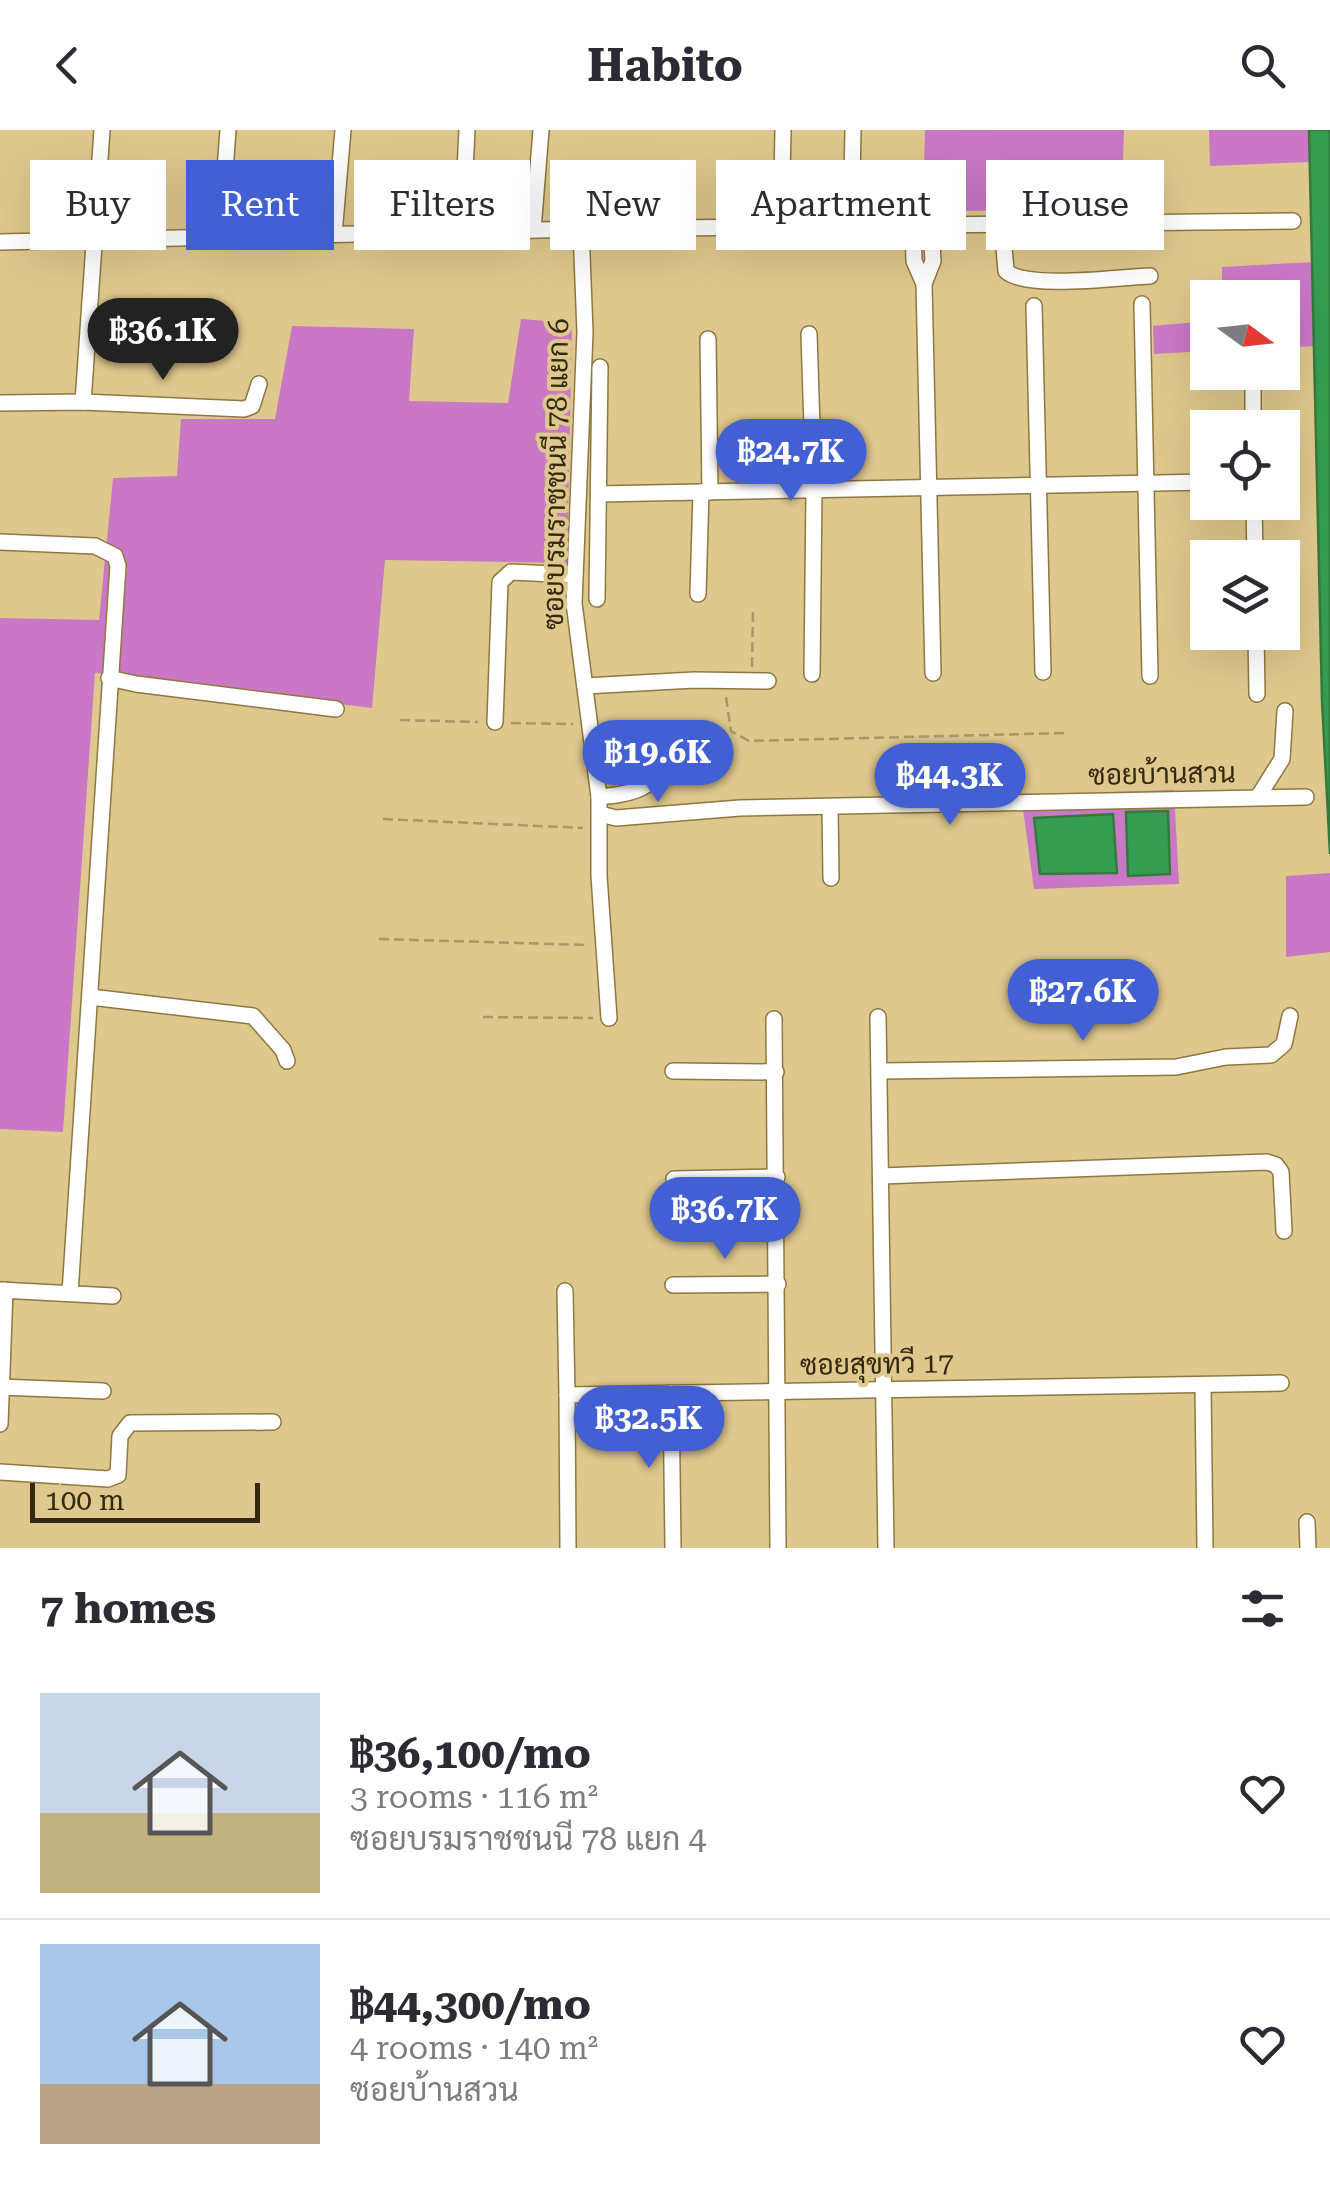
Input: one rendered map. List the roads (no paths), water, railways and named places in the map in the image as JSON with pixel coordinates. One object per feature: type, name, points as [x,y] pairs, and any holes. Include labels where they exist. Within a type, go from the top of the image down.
[{"type":"street","points":[[100,160],[102,130]]},
{"type":"street","points":[[226,160],[228,130]]},
{"type":"street","points":[[343,130],[334,234],[354,234]]},
{"type":"street","points":[[466,160],[467,130]]},
{"type":"street","points":[[533,230],[541,130]]},
{"type":"street","points":[[782,160],[783,130]]},
{"type":"street","points":[[852,160],[853,130]]},
{"type":"street","points":[[1164,222],[1293,220]]},
{"type":"street","points":[[530,230],[550,229]]},
{"type":"street","points":[[0,242],[30,241]]},
{"type":"street","points":[[84,402],[93,250]]},
{"type":"street","name":"ซอยบรมราชชนนี 78 แยก 6","points":[[582,250],[585,332],[576,628],[599,813],[609,1018]]},
{"type":"street","points":[[914,250],[924,284]]},
{"type":"street","points":[[932,250],[924,284],[933,673]]},
{"type":"street","points":[[1004,250],[1006,271],[1012,277],[1040,280],[1150,276]]},
{"type":"street","points":[[1142,304],[1150,676]]},
{"type":"street","points":[[1034,306],[1043,672]]},
{"type":"street","points":[[809,334],[814,490],[812,674]]},
{"type":"street","points":[[698,594],[706,492],[708,339]]},
{"type":"street","points":[[598,598],[600,367]]},
{"type":"street","points":[[0,403],[84,402],[244,409],[252,406],[258,384]]},
{"type":"street","points":[[600,494],[1190,482]]},
{"type":"street","points":[[0,542],[95,546],[115,556],[118,566],[70,1293]]},
{"type":"street","points":[[495,722],[500,582],[511,572],[575,575]]},
{"type":"street","points":[[1256,650],[1256,694]]},
{"type":"street","points":[[110,678],[336,709]]},
{"type":"street","points":[[584,686],[760,681]]},
{"type":"street","points":[[1258,797],[1282,759],[1284,711]]},
{"type":"street","points":[[599,813],[654,781],[661,756]]},
{"type":"street","name":"ซอยบ้านสวน","points":[[599,813],[616,818],[740,808],[1306,797]]},
{"type":"street","points":[[830,808],[831,878]]},
{"type":"street","points":[[90,998],[254,1016],[283,1050],[287,1061]]},
{"type":"street","points":[[881,1071],[1176,1067],[1271,1055],[1284,1044],[1290,1016]]},
{"type":"street","points":[[878,1017],[886,1548]]},
{"type":"street","points":[[774,1019],[778,1548]]},
{"type":"street","points":[[673,1071],[776,1072]]},
{"type":"street","points":[[881,1176],[1268,1162],[1276,1164],[1280,1172],[1284,1231]]},
{"type":"street","points":[[674,1179],[778,1177]]},
{"type":"street","points":[[673,1286],[778,1284]]},
{"type":"street","points":[[0,1424],[3,1290],[113,1296]]},
{"type":"street","points":[[565,1291],[568,1548]]},
{"type":"street","name":"ซอยสุขทวี 17","points":[[567,1395],[1280,1383]]},
{"type":"street","points":[[1203,1386],[1205,1548]]},
{"type":"street","points":[[1,1387],[104,1391]]},
{"type":"street","points":[[671,1393],[673,1548]]},
{"type":"street","points":[[0,1472],[108,1480],[118,1475],[120,1436],[130,1423],[273,1422]]},
{"type":"street","points":[[1307,1522],[1308,1548]]}]
